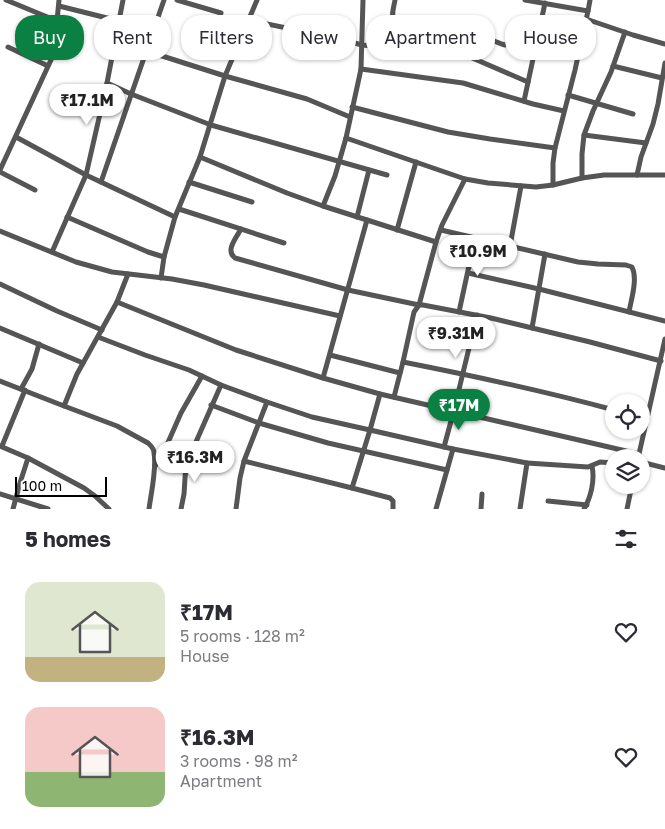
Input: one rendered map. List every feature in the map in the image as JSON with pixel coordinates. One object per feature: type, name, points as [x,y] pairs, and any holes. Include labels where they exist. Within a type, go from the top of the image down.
[{"type":"street","points":[[6,0],[42,15]]},
{"type":"street","points":[[120,15],[123,0]]},
{"type":"street","points":[[159,15],[164,0]]},
{"type":"street","points":[[177,0],[221,13]]},
{"type":"street","points":[[250,15],[257,0]]},
{"type":"street","points":[[323,206],[340,162],[361,69],[363,0]]},
{"type":"street","points":[[396,0],[393,15],[398,25],[459,29],[505,45]]},
{"type":"street","points":[[525,0],[588,11]]},
{"type":"street","points":[[587,15],[590,0]]},
{"type":"street","points":[[59,3],[99,15]]},
{"type":"street","points":[[543,15],[545,4]]},
{"type":"street","points":[[596,22],[665,44]]},
{"type":"street","points":[[272,25],[362,45],[432,51],[470,57],[528,82]]},
{"type":"street","points":[[582,178],[584,135],[625,32]]},
{"type":"street","points":[[8,47],[48,66]]},
{"type":"street","points":[[35,190],[0,171],[51,60]]},
{"type":"street","points":[[52,252],[86,175],[111,60]]},
{"type":"street","points":[[101,182],[143,60]]},
{"type":"street","points":[[171,60],[306,99],[350,117]]},
{"type":"street","points":[[161,278],[164,257],[175,217],[200,157],[232,60]]},
{"type":"street","points":[[524,101],[533,60]]},
{"type":"street","points":[[552,185],[555,148],[577,60]]},
{"type":"street","points":[[637,175],[658,104],[665,63]]},
{"type":"street","points":[[613,66],[662,78]]},
{"type":"street","points":[[361,69],[463,82],[564,111]]},
{"type":"street","points":[[107,82],[131,94],[210,125],[387,175]]},
{"type":"street","points":[[568,95],[633,114]]},
{"type":"street","points":[[352,107],[448,132],[555,148]]},
{"type":"street","points":[[584,135],[646,144]]},
{"type":"street","points":[[16,137],[86,175],[175,217]]},
{"type":"street","points":[[346,138],[465,179],[488,183],[536,187],[604,175],[665,175]]},
{"type":"street","points":[[200,157],[323,206],[436,242]]},
{"type":"street","points":[[397,230],[416,162]]},
{"type":"street","points":[[357,217],[369,170]]},
{"type":"street","points":[[394,397],[404,362],[414,312],[419,305],[436,242],[465,179]]},
{"type":"street","points":[[189,182],[252,202]]},
{"type":"street","points":[[510,246],[521,186]]},
{"type":"street","points":[[179,209],[284,243]]},
{"type":"street","points":[[67,217],[164,257]]},
{"type":"street","points":[[323,378],[368,220]]},
{"type":"street","points":[[241,229],[230,252],[235,258],[348,290],[477,315],[661,361]]},
{"type":"street","points":[[441,230],[578,262],[632,267],[634,279],[629,312]]},
{"type":"street","points":[[0,231],[76,262],[112,272],[204,285],[340,316]]},
{"type":"street","points":[[459,312],[475,238]]},
{"type":"street","points":[[532,328],[545,254]]},
{"type":"street","points":[[468,273],[665,321]]},
{"type":"street","points":[[64,406],[77,374],[117,302],[128,274]]},
{"type":"street","points":[[0,284],[102,330]]},
{"type":"street","points":[[117,302],[236,350],[323,378],[380,394],[609,449]]},
{"type":"street","points":[[444,447],[477,315]]},
{"type":"street","points":[[0,328],[83,363]]},
{"type":"street","points":[[98,337],[189,370],[221,385],[266,402],[312,417],[453,449],[527,463],[588,467],[600,462],[605,463]]},
{"type":"street","points":[[650,398],[661,361],[665,339]]},
{"type":"street","points":[[39,344],[32,369],[1,446],[84,488],[109,509]]},
{"type":"street","points":[[330,355],[400,374]]},
{"type":"street","points":[[404,362],[463,373],[605,408]]},
{"type":"street","points":[[155,466],[162,456],[181,413],[202,376]]},
{"type":"street","points":[[0,381],[117,426],[148,443],[154,452],[155,466],[149,509]]},
{"type":"street","points":[[181,509],[186,462],[221,385]]},
{"type":"street","points":[[352,488],[380,394]]},
{"type":"street","points":[[236,509],[244,461],[266,402]]},
{"type":"street","points":[[212,406],[328,443],[447,470]]},
{"type":"street","points":[[436,509],[453,449]]},
{"type":"street","points":[[13,509],[28,458]]},
{"type":"street","points":[[244,461],[390,498],[393,502],[393,509]]},
{"type":"street","points":[[520,509],[527,463]]},
{"type":"street","points":[[650,464],[665,468]]},
{"type":"street","points":[[548,502],[586,507],[590,499],[593,478],[592,466]]},
{"type":"street","points":[[0,494],[48,509]]},
{"type":"street","points":[[481,509],[482,494]]},
{"type":"street","points":[[628,509],[630,494]]}]
